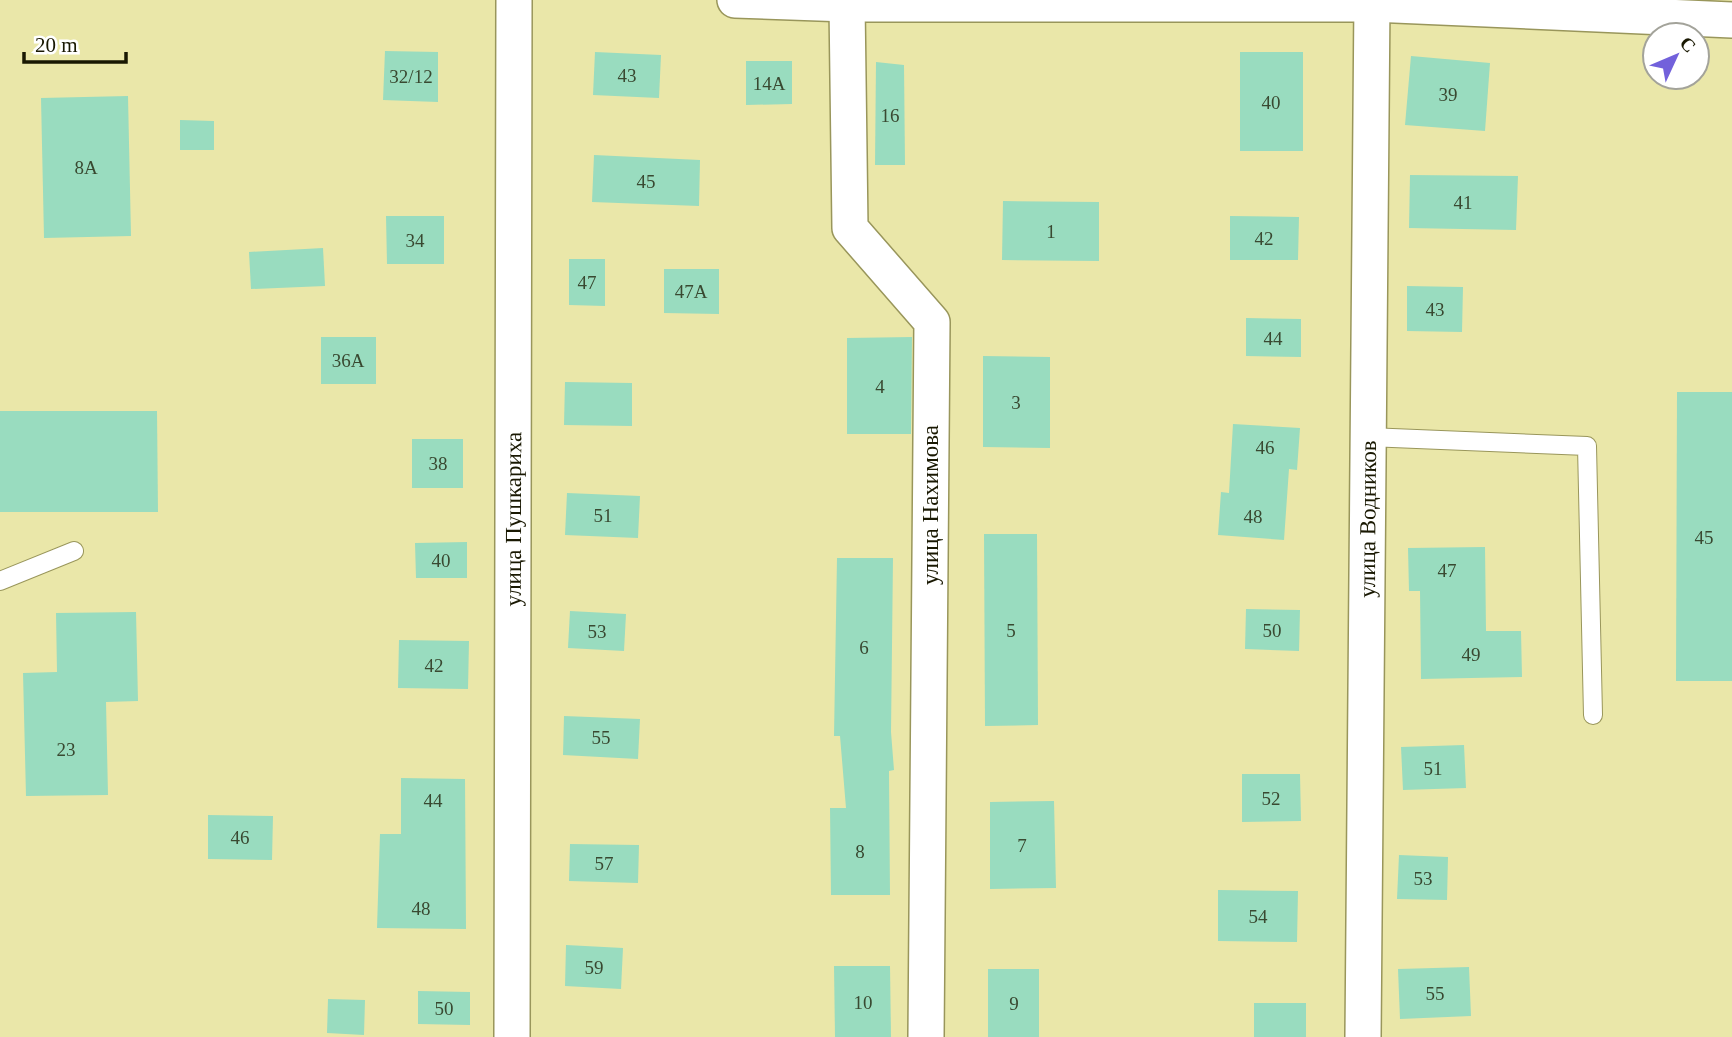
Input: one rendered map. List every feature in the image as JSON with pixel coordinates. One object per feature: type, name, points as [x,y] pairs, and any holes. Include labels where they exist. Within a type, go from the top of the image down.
[{"type":"street","name":"улица Пушкариха","points":[[512,1037],[514,0]]},
{"type":"street","points":[[735,0],[847,4],[1372,2],[1732,20]]},
{"type":"street","name":"улица Водников","points":[[1363,1037],[1372,2]]},
{"type":"street","name":"улица Нахимова","points":[[847,4],[849,228],[932,321],[926,1037]]},
{"type":"lane","points":[[1368,437],[1587,446],[1593,715]]},
{"type":"lane","points":[[0,581],[74,551]]},
{"type":"building","points":[[385,51],[438,52],[438,102],[383,100]]},
{"type":"building","points":[[595,52],[661,55],[659,98],[593,95]]},
{"type":"building","points":[[1240,52],[1303,52],[1303,151],[1240,151]]},
{"type":"building","points":[[1411,56],[1490,63],[1485,131],[1405,125]]},
{"type":"building","points":[[746,61],[792,61],[792,104],[746,105]]},
{"type":"building","points":[[876,62],[904,65],[905,165],[875,165]]},
{"type":"building","points":[[128,96],[131,236],[44,238],[41,98]]},
{"type":"building","points":[[180,120],[214,121],[214,150],[180,150]]},
{"type":"building","points":[[594,155],[700,160],[699,206],[592,202]]},
{"type":"building","points":[[1410,175],[1518,176],[1516,230],[1409,228]]},
{"type":"building","points":[[1003,201],[1099,202],[1099,261],[1002,260]]},
{"type":"building","points":[[386,216],[444,216],[444,264],[387,264]]},
{"type":"building","points":[[1230,216],[1299,217],[1298,260],[1230,260]]},
{"type":"building","points":[[323,248],[325,286],[251,289],[249,252]]},
{"type":"building","points":[[569,259],[605,259],[605,306],[569,305]]},
{"type":"building","points":[[664,269],[719,269],[719,314],[664,313]]},
{"type":"building","points":[[1407,286],[1463,287],[1462,332],[1407,331]]},
{"type":"building","points":[[1246,318],[1301,319],[1301,357],[1246,356]]},
{"type":"building","points":[[321,337],[376,337],[376,384],[321,384]]},
{"type":"building","points":[[912,337],[911,434],[847,434],[847,338]]},
{"type":"building","points":[[983,356],[1050,357],[1050,448],[983,447]]},
{"type":"building","points":[[565,382],[632,383],[632,426],[564,425]]},
{"type":"building","points":[[1677,392],[1732,392],[1732,681],[1676,681]]},
{"type":"building","points":[[0,411],[157,411],[158,512],[0,512]]},
{"type":"building","points":[[1233,424],[1300,428],[1297,470],[1289,469],[1284,540],[1218,535],[1221,492],[1229,493]]},
{"type":"building","points":[[412,439],[463,439],[463,488],[412,488]]},
{"type":"building","points":[[567,493],[640,496],[638,538],[565,535]]},
{"type":"building","points":[[984,534],[1037,534],[1038,725],[985,726]]},
{"type":"building","points":[[467,542],[467,578],[416,578],[415,543]]},
{"type":"building","points":[[1485,547],[1486,631],[1521,631],[1522,677],[1421,679],[1420,591],[1409,591],[1408,548]]},
{"type":"building","points":[[837,558],[893,558],[891,732],[894,770],[889,771],[890,895],[831,895],[830,808],[846,808],[840,736],[834,736]]},
{"type":"building","points":[[1246,609],[1300,610],[1299,651],[1245,649]]},
{"type":"building","points":[[570,611],[626,614],[624,651],[568,648]]},
{"type":"building","points":[[136,612],[138,701],[106,702],[108,795],[26,796],[23,673],[57,672],[56,613]]},
{"type":"building","points":[[399,640],[469,641],[468,689],[398,688]]},
{"type":"building","points":[[564,716],[640,719],[638,759],[563,755]]},
{"type":"building","points":[[1464,745],[1466,788],[1403,790],[1401,747]]},
{"type":"building","points":[[1242,774],[1300,774],[1301,821],[1242,822]]},
{"type":"building","points":[[401,778],[465,779],[466,929],[377,928],[380,834],[401,834]]},
{"type":"building","points":[[1054,801],[1056,888],[990,889],[990,802]]},
{"type":"building","points":[[208,815],[273,816],[272,860],[208,859]]},
{"type":"building","points":[[570,844],[639,845],[638,883],[569,881]]},
{"type":"building","points":[[1399,855],[1448,857],[1447,900],[1397,899]]},
{"type":"building","points":[[1218,890],[1298,891],[1297,942],[1218,941]]},
{"type":"building","points":[[566,945],[623,948],[621,989],[565,986]]},
{"type":"building","points":[[834,966],[890,966],[891,1037],[835,1037]]},
{"type":"building","points":[[1469,967],[1471,1016],[1400,1019],[1398,969]]},
{"type":"building","points":[[988,969],[1039,969],[1039,1037],[988,1037]]},
{"type":"building","points":[[418,991],[470,992],[470,1025],[418,1024]]},
{"type":"building","points":[[328,999],[365,1000],[364,1035],[327,1033]]},
{"type":"building","points":[[1254,1003],[1306,1003],[1306,1037],[1254,1037]]}]
